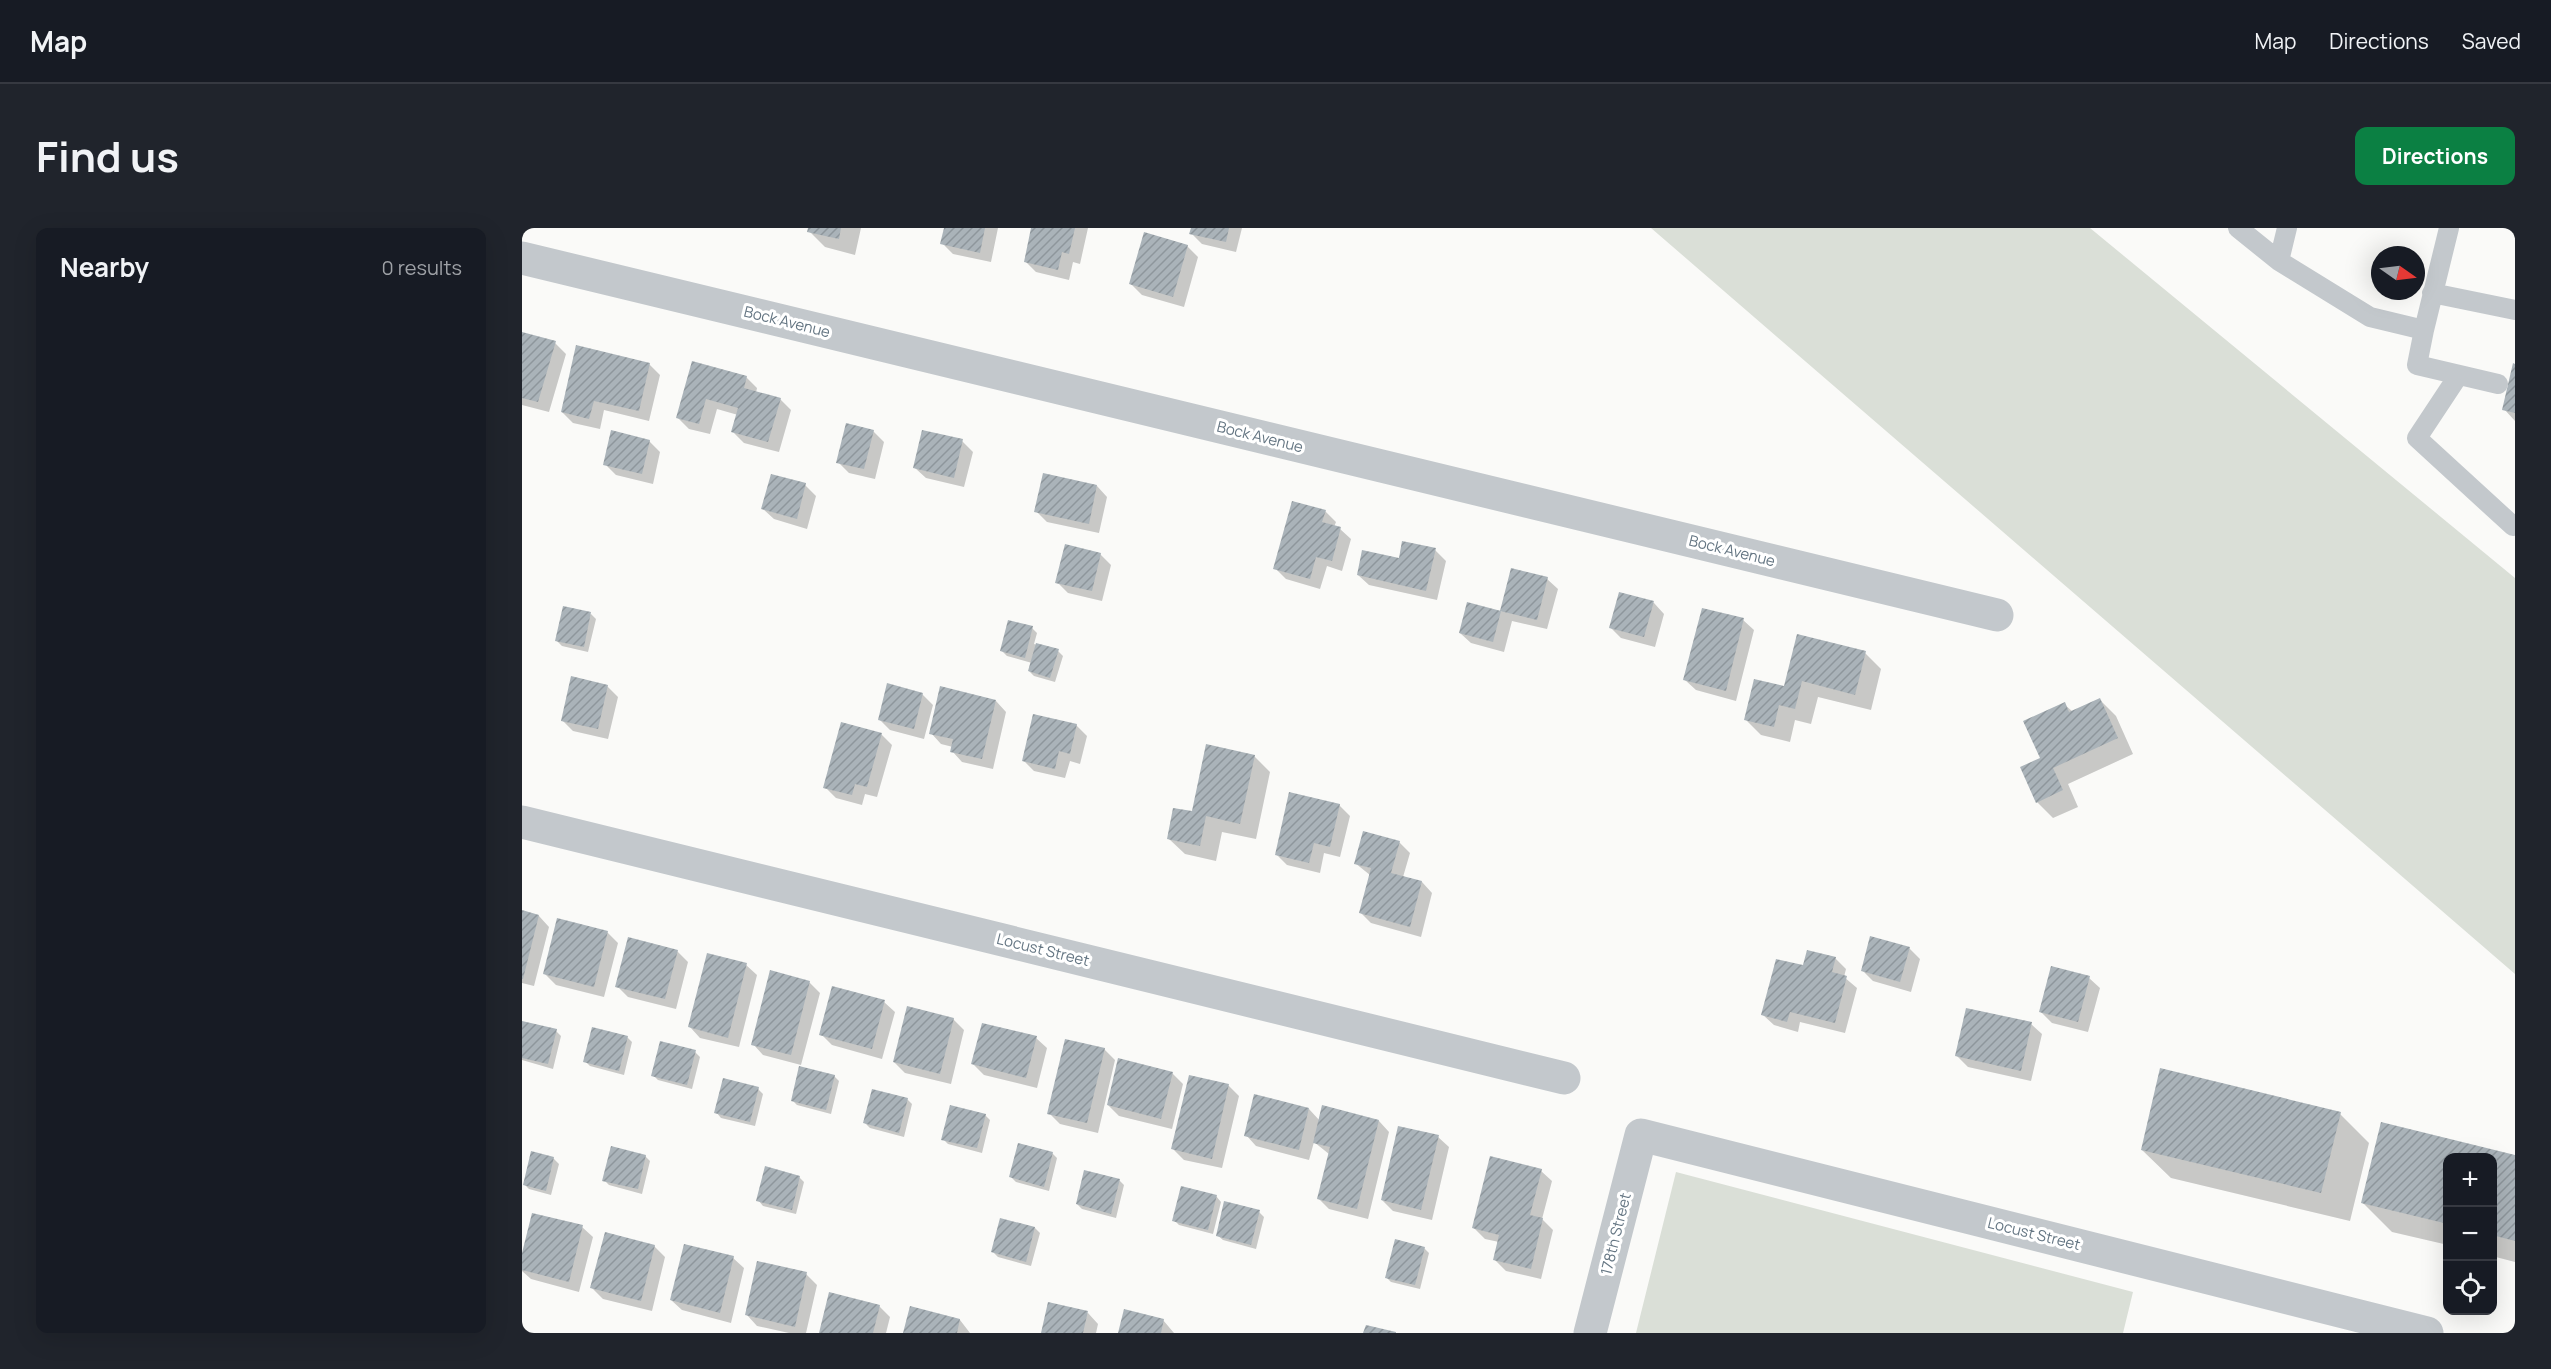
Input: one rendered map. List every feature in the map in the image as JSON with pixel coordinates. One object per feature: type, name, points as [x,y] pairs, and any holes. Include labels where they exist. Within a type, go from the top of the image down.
[{"type":"street","name":"Bock Avenue","points":[[522,258],[1997,615]]},
{"type":"street","name":"Locust Street","points":[[522,822],[1564,1078]]},
{"type":"street","name":"Locust Street","points":[[1641,1135],[2427,1333]]},
{"type":"street","name":"178th Street","points":[[1590,1333],[1641,1135]]},
{"type":"lane","points":[[2238,228],[2278,261],[2370,317],[2424,330]]},
{"type":"lane","points":[[2278,261],[2287,228]]},
{"type":"lane","points":[[2449,228],[2417,364],[2458,376],[2498,384]]},
{"type":"lane","points":[[2432,293],[2515,310]]},
{"type":"lane","points":[[2458,376],[2417,438],[2513,526]]},
{"type":"shaded area","points":[[1651,228],[2090,228],[2515,578],[2515,974]]},
{"type":"shaded area","points":[[1676,1172],[2133,1292],[2123,1333],[1636,1333]]},
{"type":"building","points":[[808,228],[841,228],[839,239],[807,232]]},
{"type":"building","points":[[944,228],[985,228],[980,253],[940,244]]},
{"type":"building","points":[[1031,228],[1075,228],[1069,254],[1062,252],[1058,270],[1024,262]]},
{"type":"building","points":[[1191,228],[1229,228],[1226,242],[1189,234]]},
{"type":"building","points":[[1144,232],[1188,245],[1173,297],[1129,284]]},
{"type":"building","points":[[522,332],[556,341],[538,402],[522,398]]},
{"type":"building","points":[[576,345],[650,363],[639,411],[594,401],[589,419],[561,412]]},
{"type":"building","points":[[692,361],[747,376],[744,388],[781,398],[768,442],[731,432],[738,408],[706,399],[699,424],[676,418]]},
{"type":"building","points":[[2513,363],[2515,364],[2515,413],[2502,410]]},
{"type":"building","points":[[846,423],[874,430],[864,469],[836,463]]},
{"type":"building","points":[[611,430],[650,440],[642,474],[603,465]]},
{"type":"building","points":[[922,430],[963,439],[954,478],[913,468]]},
{"type":"building","points":[[1043,473],[1097,485],[1089,524],[1034,512]]},
{"type":"building","points":[[771,474],[806,483],[797,519],[761,509]]},
{"type":"building","points":[[1292,501],[1326,510],[1322,522],[1341,527],[1332,561],[1316,557],[1310,579],[1273,569]]},
{"type":"building","points":[[1402,541],[1436,548],[1426,591],[1357,575],[1362,550],[1399,558]]},
{"type":"building","points":[[1065,544],[1101,553],[1092,591],[1055,583]]},
{"type":"building","points":[[1511,568],[1548,577],[1537,620],[1500,611]]},
{"type":"building","points":[[1619,592],[1654,601],[1644,637],[1609,628]]},
{"type":"building","points":[[1467,602],[1501,611],[1493,642],[1459,633]]},
{"type":"building","points":[[563,606],[591,612],[584,647],[555,641]]},
{"type":"building","points":[[1702,608],[1744,618],[1726,691],[1683,680]]},
{"type":"building","points":[[1008,620],[1033,626],[1025,658],[1000,651]]},
{"type":"building","points":[[1797,634],[1866,651],[1855,695],[1802,681],[1795,709],[1779,705],[1774,727],[1744,720],[1754,679],[1784,686]]},
{"type":"building","points":[[1036,643],[1059,649],[1050,678],[1028,671]]},
{"type":"building","points":[[571,676],[608,685],[598,729],[561,721]]},
{"type":"building","points":[[887,683],[923,693],[914,729],[878,720]]},
{"type":"building","points":[[940,686],[996,700],[982,759],[950,752],[953,739],[929,734]]},
{"type":"building","points":[[2100,698],[2118,738],[2053,768],[2063,790],[2036,803],[2020,767],[2040,758],[2023,721],[2065,702],[2069,712]]},
{"type":"building","points":[[1033,714],[1077,724],[1070,754],[1059,751],[1055,769],[1022,761]]},
{"type":"building","points":[[841,722],[882,733],[867,787],[855,784],[852,795],[823,788]]},
{"type":"building","points":[[1206,744],[1255,755],[1240,824],[1206,816],[1200,846],[1167,839],[1173,808],[1192,811]]},
{"type":"building","points":[[1289,792],[1340,804],[1330,847],[1314,843],[1309,863],[1275,855]]},
{"type":"building","points":[[1363,831],[1400,841],[1391,873],[1422,881],[1410,927],[1359,913],[1371,868],[1354,864]]},
{"type":"building","points":[[522,910],[539,915],[523,979],[522,979]]},
{"type":"building","points":[[557,918],[608,931],[594,987],[543,974]]},
{"type":"building","points":[[1870,936],[1910,947],[1900,982],[1861,971]]},
{"type":"building","points":[[628,937],[678,950],[665,999],[615,987]]},
{"type":"building","points":[[1807,950],[1836,957],[1832,972],[1847,976],[1835,1023],[1790,1012],[1787,1022],[1761,1015],[1776,959],[1803,965]]},
{"type":"building","points":[[707,953],[747,963],[728,1038],[688,1027]]},
{"type":"building","points":[[2051,966],[2090,976],[2078,1022],[2039,1012]]},
{"type":"building","points":[[770,970],[810,981],[791,1055],[751,1045]]},
{"type":"building","points":[[832,986],[885,1000],[872,1049],[819,1035]]},
{"type":"building","points":[[907,1006],[954,1018],[940,1074],[893,1062]]},
{"type":"building","points":[[1966,1008],[2032,1022],[2021,1071],[1955,1056]]},
{"type":"building","points":[[522,1021],[557,1029],[548,1064],[522,1058]]},
{"type":"building","points":[[982,1023],[1037,1036],[1026,1078],[971,1064]]},
{"type":"building","points":[[592,1027],[628,1036],[619,1071],[583,1062]]},
{"type":"building","points":[[1065,1039],[1105,1048],[1087,1123],[1047,1114]]},
{"type":"building","points":[[660,1041],[696,1050],[687,1085],[651,1076]]},
{"type":"building","points":[[1118,1058],[1173,1072],[1161,1119],[1107,1105]]},
{"type":"building","points":[[799,1066],[835,1075],[826,1110],[791,1101]]},
{"type":"building","points":[[2160,1068],[2341,1112],[2321,1193],[2141,1150]]},
{"type":"building","points":[[1189,1075],[1229,1084],[1212,1159],[1171,1149]]},
{"type":"building","points":[[723,1078],[759,1087],[750,1122],[714,1113]]},
{"type":"building","points":[[872,1089],[908,1098],[899,1133],[863,1123]]},
{"type":"building","points":[[1254,1094],[1309,1108],[1299,1150],[1244,1136]]},
{"type":"building","points":[[950,1105],[986,1114],[977,1148],[941,1140]]},
{"type":"building","points":[[1322,1105],[1379,1120],[1357,1209],[1317,1199],[1330,1147],[1313,1143]]},
{"type":"building","points":[[2381,1122],[2515,1155],[2515,1241],[2497,1236],[2497,1153],[2443,1153],[2443,1223],[2361,1203]]},
{"type":"building","points":[[1398,1126],[1439,1135],[1421,1210],[1381,1200]]},
{"type":"building","points":[[1018,1143],[1053,1152],[1044,1187],[1009,1177]]},
{"type":"building","points":[[611,1146],[646,1155],[638,1189],[602,1181]]},
{"type":"building","points":[[531,1151],[554,1157],[546,1191],[523,1185]]},
{"type":"building","points":[[1490,1156],[1542,1169],[1530,1215],[1543,1218],[1531,1269],[1493,1260],[1499,1235],[1472,1228]]},
{"type":"building","points":[[765,1166],[800,1176],[792,1210],[756,1201]]},
{"type":"building","points":[[1084,1170],[1120,1179],[1111,1214],[1076,1204]]},
{"type":"building","points":[[1181,1186],[1217,1195],[1208,1230],[1172,1221]]},
{"type":"building","points":[[1224,1201],[1260,1210],[1251,1245],[1216,1236]]},
{"type":"building","points":[[532,1213],[583,1225],[569,1282],[522,1270],[522,1253]]},
{"type":"building","points":[[1000,1218],[1035,1227],[1026,1262],[991,1252]]},
{"type":"building","points":[[605,1232],[655,1245],[641,1301],[590,1288]]},
{"type":"building","points":[[1395,1239],[1425,1247],[1415,1285],[1385,1278]]},
{"type":"building","points":[[684,1244],[734,1256],[720,1313],[670,1300]]},
{"type":"building","points":[[757,1261],[807,1272],[795,1327],[745,1315]]},
{"type":"building","points":[[829,1292],[880,1305],[873,1333],[819,1333]]},
{"type":"building","points":[[1048,1302],[1088,1311],[1083,1333],[1041,1333]]},
{"type":"building","points":[[910,1306],[960,1319],[957,1333],[903,1333]]},
{"type":"building","points":[[1124,1309],[1164,1319],[1161,1333],[1118,1333]]},
{"type":"building","points":[[1366,1325],[1396,1332],[1396,1333],[1363,1333]]}]
